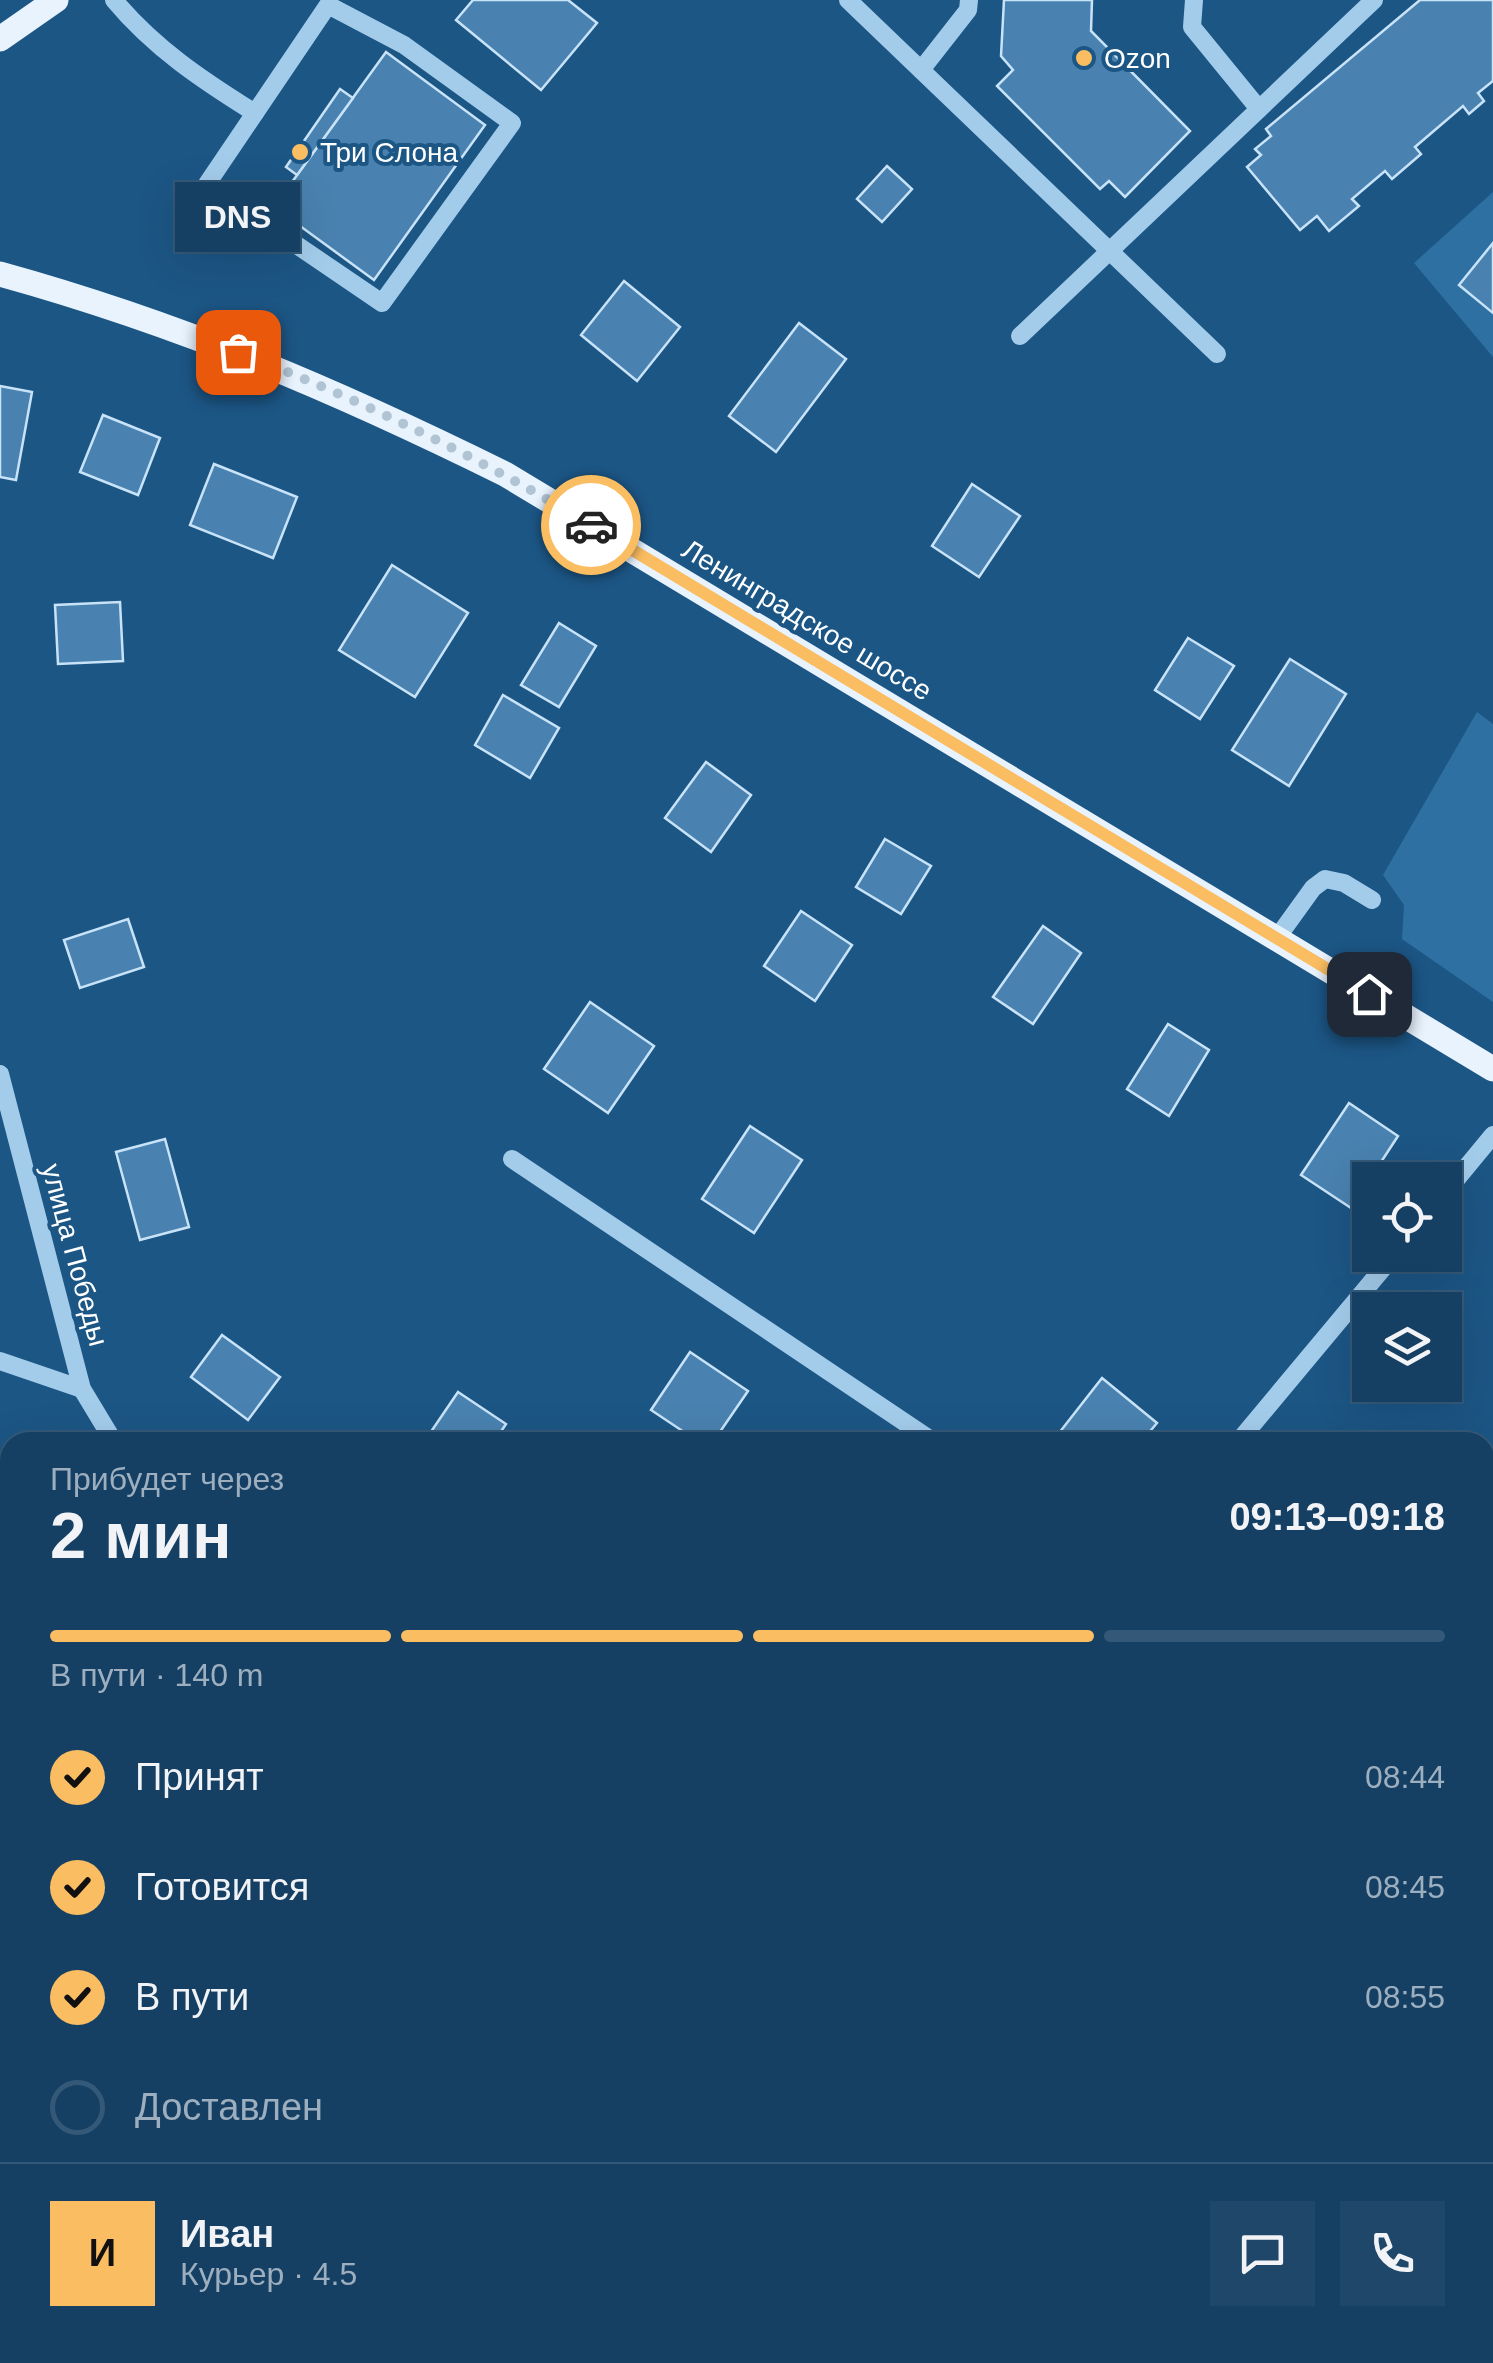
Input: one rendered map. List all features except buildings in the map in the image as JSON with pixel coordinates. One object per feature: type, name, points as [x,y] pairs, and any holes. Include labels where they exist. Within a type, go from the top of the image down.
[{"type":"main road","points":[[0,39],[56,0]]},
{"type":"main road","name":"Ленинградское шоссе","points":[[0,274],[203,338],[342,393],[506,474],[1493,1069]]},
{"type":"street","points":[[114,0],[142,34],[196,76],[256,113]]},
{"type":"street","points":[[848,0],[1218,354]]},
{"type":"street","points":[[921,70],[968,10],[969,0]]},
{"type":"street","points":[[1194,0],[1192,27],[1259,109]]},
{"type":"street","points":[[1020,336],[1374,0]]},
{"type":"street","points":[[328,6],[404,45],[512,123],[382,303],[207,184],[256,113],[328,6]]},
{"type":"street","points":[[1276,938],[1325,878],[1344,883],[1372,900]]},
{"type":"street","name":"улица Победы","points":[[0,1074],[9,1143],[82,1389],[108,1432]]},
{"type":"street","points":[[1462,1173],[1493,1135]]},
{"type":"street","points":[[512,1159],[919,1432]]},
{"type":"street","points":[[1246,1432],[1380,1272]]},
{"type":"street","points":[[0,1361],[82,1389]]},
{"type":"shaded area","points":[[1493,192],[1493,357],[1414,263]]},
{"type":"shaded area","points":[[1477,712],[1493,724],[1493,1002],[1402,939],[1404,905],[1383,875]]},
{"type":"way so far","points":[[238,352],[375,409],[506,474],[591,525]]},
{"type":"place","name":"Ozon","points":[[1084,58]]},
{"type":"place","name":"Три Слона","points":[[300,152]]},
{"type":"place","name":"DNS","points":[[238,352]]},
{"type":"route","points":[[591,525],[1369,994]]}]
